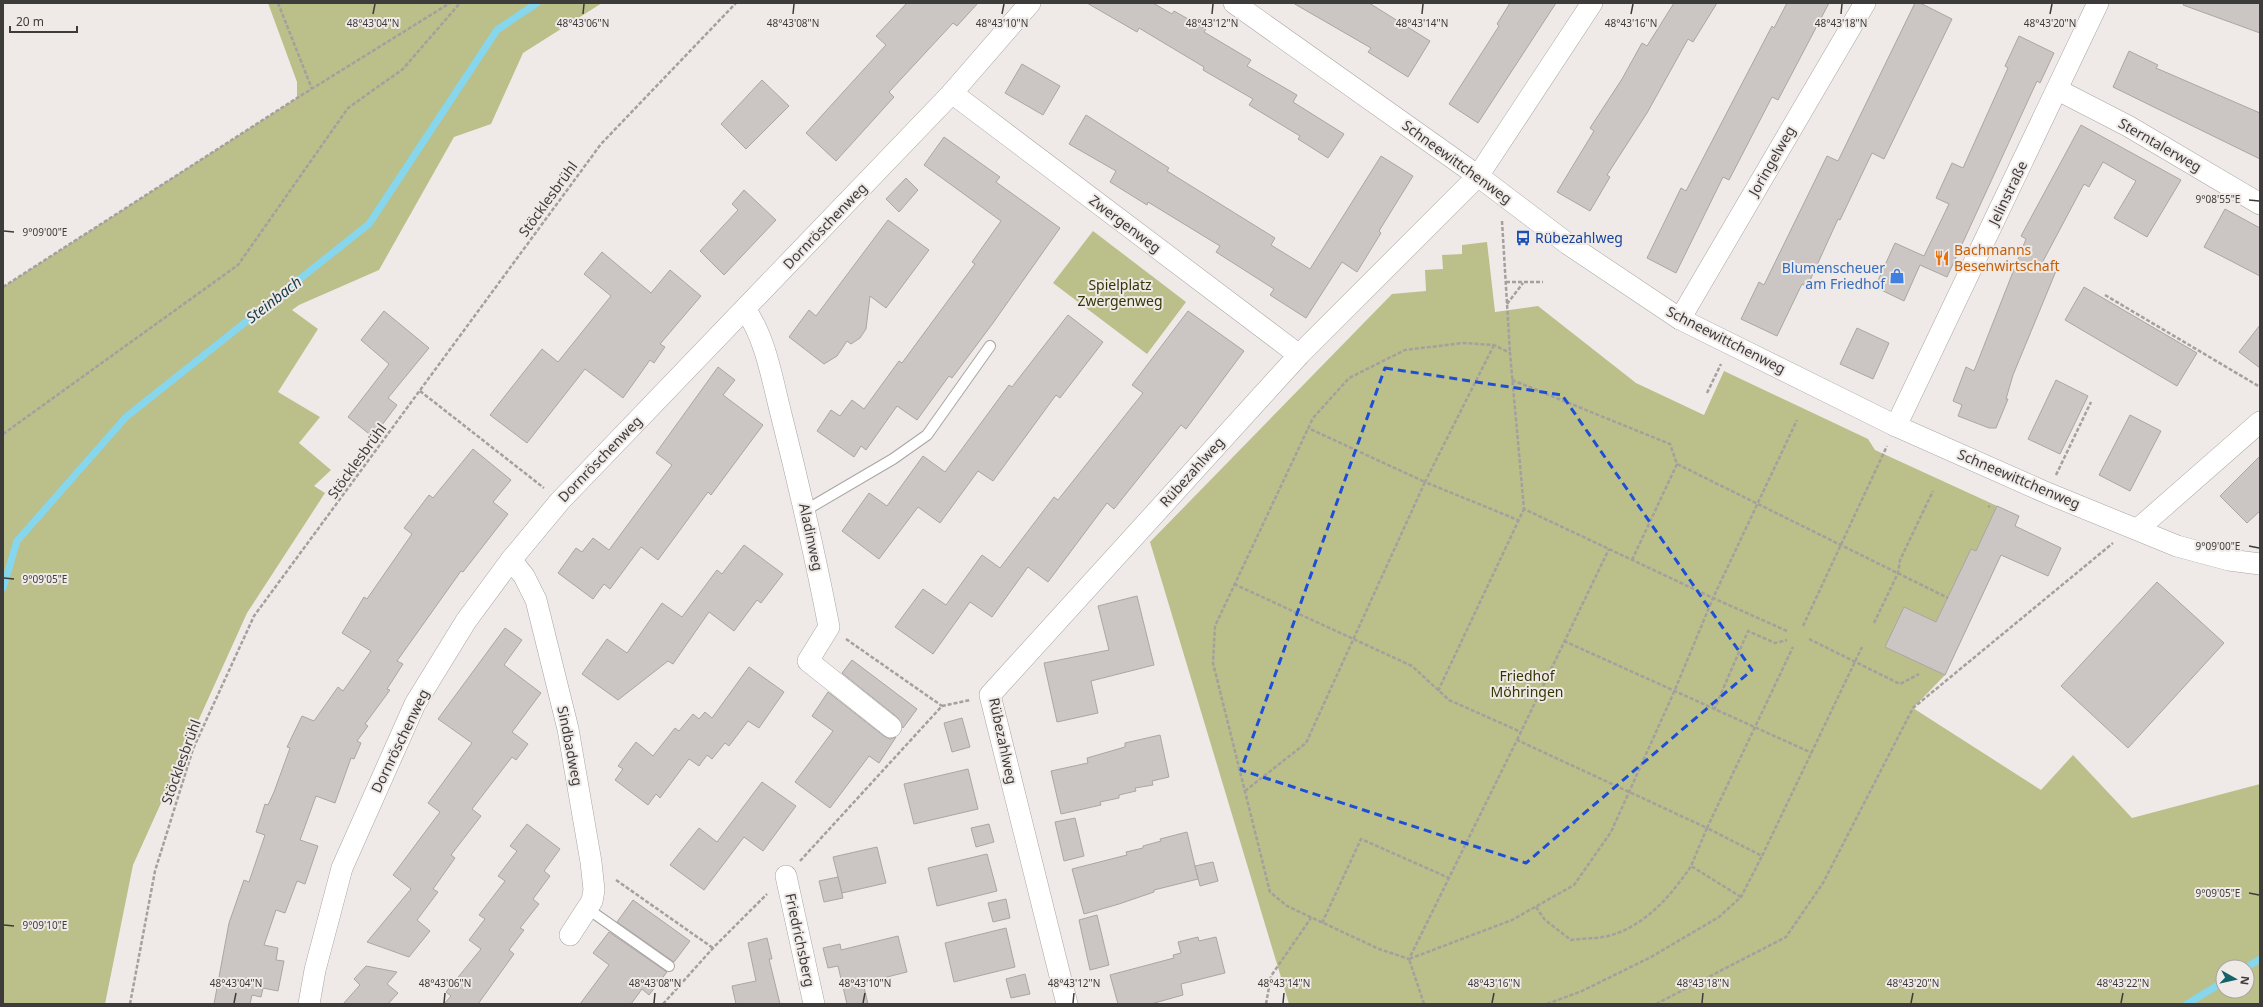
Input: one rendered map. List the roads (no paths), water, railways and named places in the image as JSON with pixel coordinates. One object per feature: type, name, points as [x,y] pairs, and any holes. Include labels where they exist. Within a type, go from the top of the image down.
[{"type":"street","name":"Dornröschenweg","points":[[309,1004],[315,970],[342,868],[415,704],[466,621],[511,560],[560,501],[952,93],[1030,3]]},
{"type":"street","name":"Schneewittchenweg","points":[[1234,3],[1478,176],[1568,244],[1680,319],[1896,426],[2047,493],[2177,546],[2229,560],[2260,564]]},
{"type":"street","name":"Rübezahlweg","points":[[1067,1004],[990,695],[1299,355],[1478,176],[1592,3]]},
{"type":"street","name":"Joringelweg","points":[[1680,319],[1865,3]]},
{"type":"street","name":"Jelinstraße","points":[[1896,426],[2058,90],[2098,3]]},
{"type":"street","name":"Sterntalerweg","points":[[2058,90],[2128,126],[2260,204]]},
{"type":"street","name":"Zwergenweg","points":[[952,93],[1299,355]]},
{"type":"street","name":"Aladinweg","points":[[745,309],[756,325],[806,510],[830,627],[808,661],[891,727]]},
{"type":"street","points":[[2138,529],[2260,422]]},
{"type":"street","name":"Sindbadweg","points":[[511,560],[524,576],[536,600],[568,729],[591,862],[594,890],[588,909],[570,935]]},
{"type":"street","name":"Friedrichsberg","points":[[786,876],[814,1004]]},
{"type":"lane","points":[[806,510],[893,459],[927,435],[990,346]]},
{"type":"lane","points":[[588,909],[669,966]]},
{"type":"waterway","name":"Steinbach","points":[[3,588],[17,541],[126,417],[369,224],[497,30],[537,3]]},
{"type":"waterway","points":[[2255,962],[2260,959]]},
{"type":"waterway","points":[[2187,1004],[2215,987]]},
{"type":"place","name":"Rübezahlweg","points":[[1523,238]]},
{"type":"place","name":"Bachmanns Besenwirtschaft","points":[[1942,258]]},
{"type":"place","name":"Blumenscheuer am Friedhof","points":[[1897,276]]},
{"type":"park label","name":"Spielplatz Zwergenweg","points":[[1120,294]]},
{"type":"park label","name":"Friedhof Möhringen","points":[[1527,684]]}]
